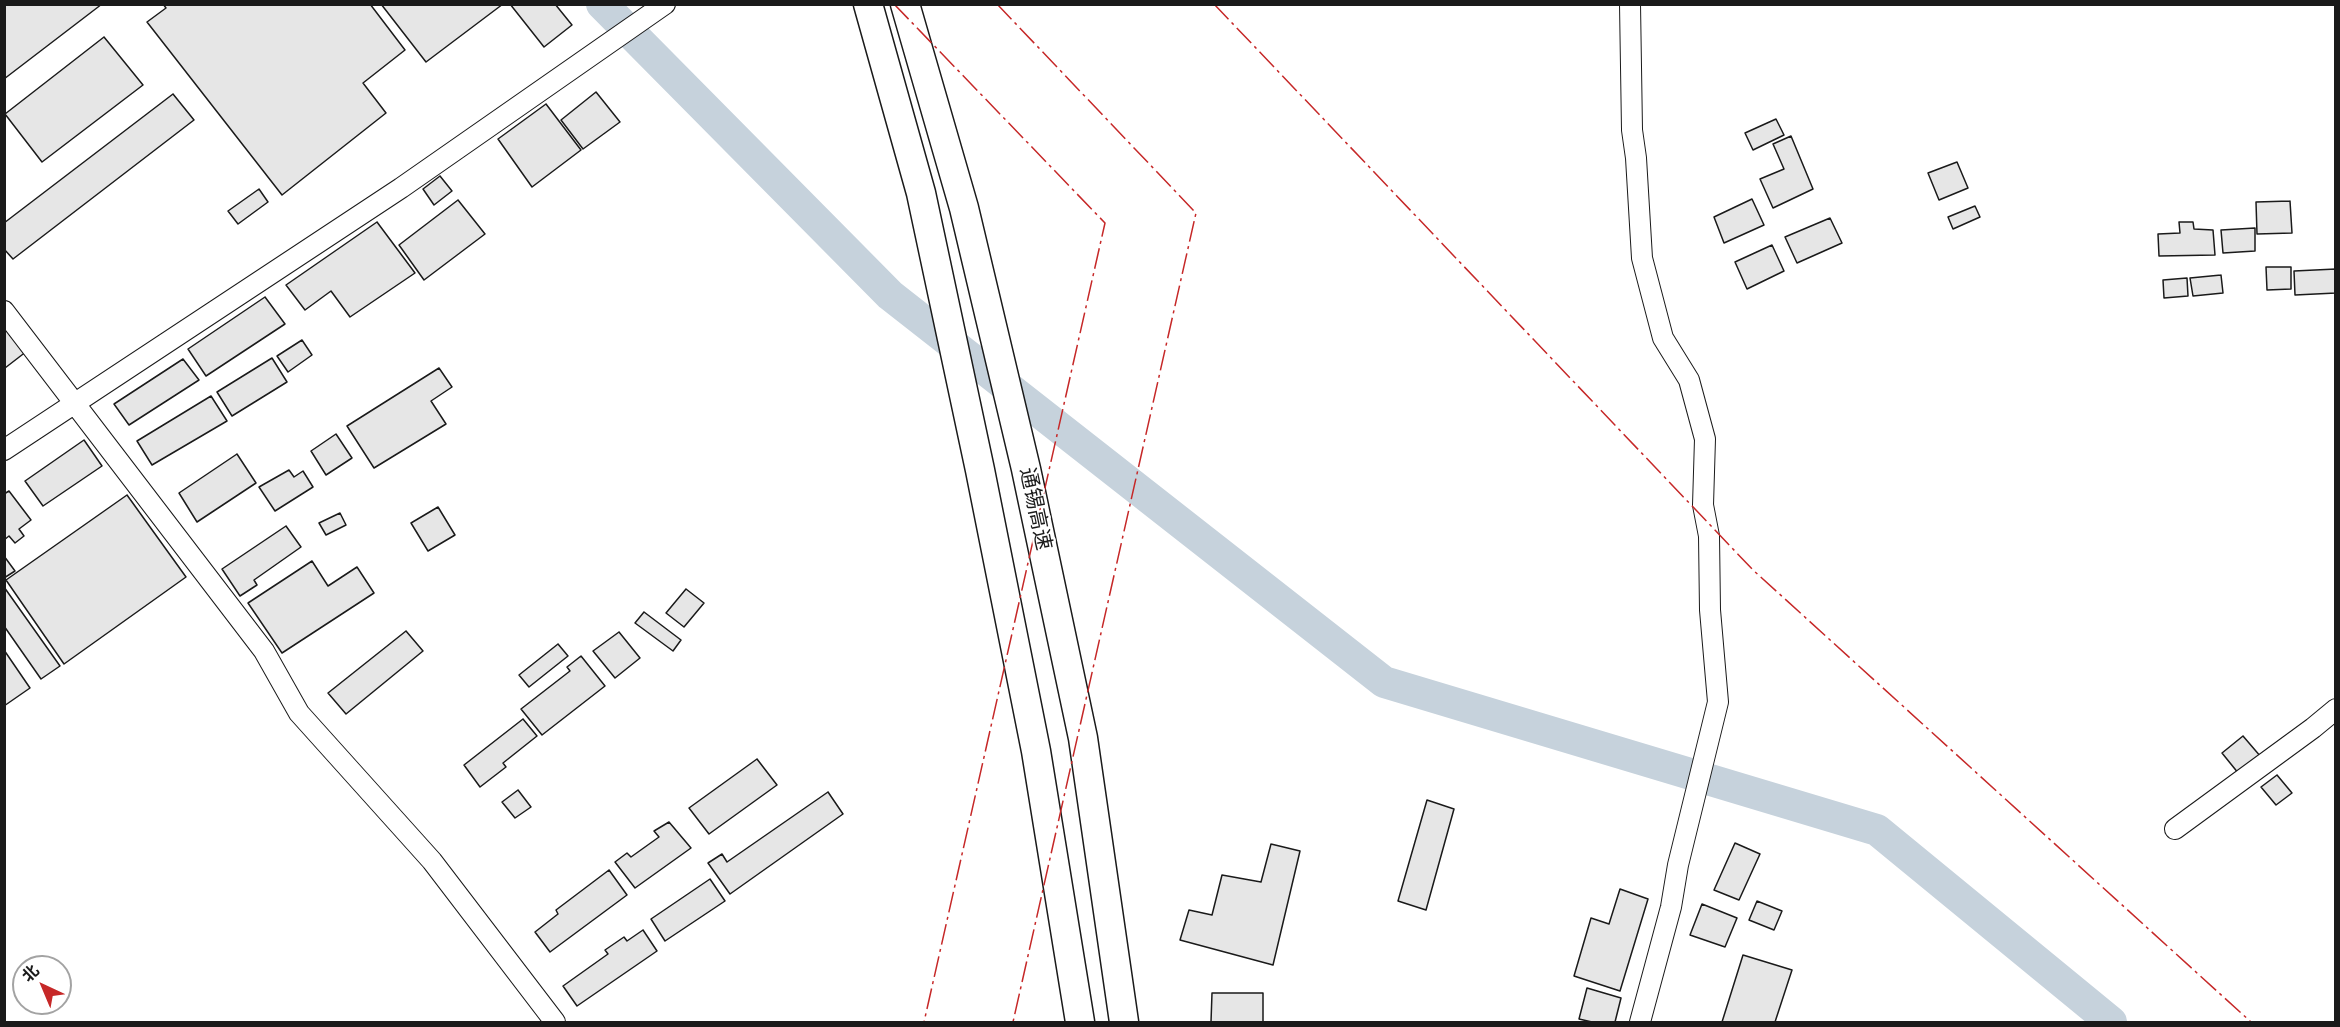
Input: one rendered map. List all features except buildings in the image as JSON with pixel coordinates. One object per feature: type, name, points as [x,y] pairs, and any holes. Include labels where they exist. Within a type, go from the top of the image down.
[{"type":"highway","points":[[868,4],[921,193],[978,458],[1036,751],[1080,1023]]},
{"type":"highway","name":"通锡高速","points":[[905,4],[964,208],[1026,469],[1083,738],[1124,1023]]},
{"type":"street","points":[[4,450],[401,189],[665,4]]},
{"type":"street","points":[[1630,4],[1632,130],[1636,158],[1642,258],[1663,338],[1689,380],[1705,439],[1703,505],[1709,536],[1710,610],[1718,702],[1717,714],[1678,865],[1671,907],[1640,1023]]},
{"type":"street","points":[[4,311],[264,651],[299,713],[432,861],[555,1023]]},
{"type":"street","points":[[2175,829],[2336,709]]},
{"type":"waterway","points":[[602,4],[890,295],[1384,682],[1877,830],[2111,1022]]},
{"type":"power","points":[[894,4],[1105,223],[924,1022]]},
{"type":"power","points":[[997,4],[1196,213],[1013,1022]]},
{"type":"power","points":[[1214,4],[1753,570],[2251,1022]]}]
